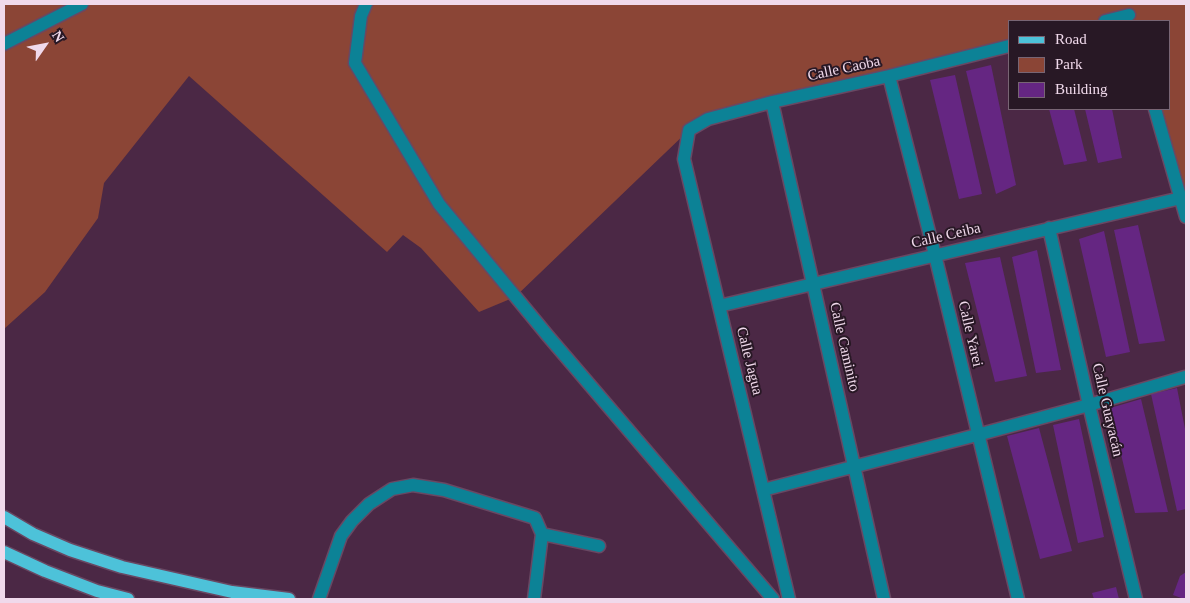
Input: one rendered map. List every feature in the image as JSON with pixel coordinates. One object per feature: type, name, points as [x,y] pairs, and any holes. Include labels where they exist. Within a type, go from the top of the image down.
[{"type":"main road","points":[[4,517],[33,534],[70,550],[122,567],[232,592],[289,599]]},
{"type":"main road","points":[[4,552],[45,571],[97,591],[128,599]]},
{"type":"street","points":[[4,44],[82,4]]},
{"type":"street","points":[[366,4],[361,16],[355,63],[439,204],[548,336],[774,599]]},
{"type":"street","points":[[1108,20],[1128,13]]},
{"type":"street","name":"Calle Caoba","points":[[689,130],[708,119],[772,102],[889,76],[1008,46]]},
{"type":"street","name":"Calle Yarei","points":[[889,76],[978,435],[1014,598]]},
{"type":"street","name":"Calle Caminito","points":[[772,102],[884,599]]},
{"type":"street","points":[[1155,110],[1186,217]]},
{"type":"street","name":"Calle Jagua","points":[[689,130],[684,159],[789,599]]},
{"type":"street","name":"Calle Ceiba","points":[[719,306],[1181,198]]},
{"type":"street","name":"Calle Guayacán","points":[[1049,228],[1136,599]]},
{"type":"street","points":[[763,490],[978,435],[1184,377]]},
{"type":"street","points":[[319,599],[341,536],[352,521],[370,504],[392,489],[413,485],[453,492],[535,518],[542,534],[534,599]]},
{"type":"street","points":[[542,534],[599,546]]},
{"type":"green space","points":[[4,4],[1186,4],[1186,217],[1155,110],[1170,110],[1170,20],[1130,20],[1128,15],[1109,20],[1008,20],[1008,46],[689,130],[515,297],[479,312],[421,248],[403,235],[387,252],[189,76],[104,183],[98,218],[45,292],[4,329]]},
{"type":"building","points":[[991,65],[1016,185],[996,194],[966,71]]},
{"type":"building","points":[[955,75],[982,194],[959,199],[930,80]]},
{"type":"building","points":[[1049,110],[1074,110],[1087,161],[1064,165]]},
{"type":"building","points":[[1085,110],[1112,110],[1122,158],[1098,163]]},
{"type":"building","points":[[1138,225],[1165,341],[1139,344],[1114,230]]},
{"type":"building","points":[[1104,231],[1130,352],[1106,357],[1079,239]]},
{"type":"building","points":[[1037,250],[1061,370],[1036,373],[1012,257]]},
{"type":"building","points":[[1000,257],[1027,376],[995,382],[965,263]]},
{"type":"building","points":[[1177,388],[1186,434],[1186,509],[1177,511],[1151,394]]},
{"type":"building","points":[[1141,399],[1168,512],[1135,513],[1110,408]]},
{"type":"building","points":[[1079,419],[1104,537],[1078,543],[1053,425]]},
{"type":"building","points":[[1039,428],[1072,551],[1040,559],[1007,436]]},
{"type":"building","points":[[1186,572],[1186,599],[1184,599],[1173,595],[1180,576]]},
{"type":"building","points":[[1116,587],[1119,599],[1094,599],[1092,593]]}]
